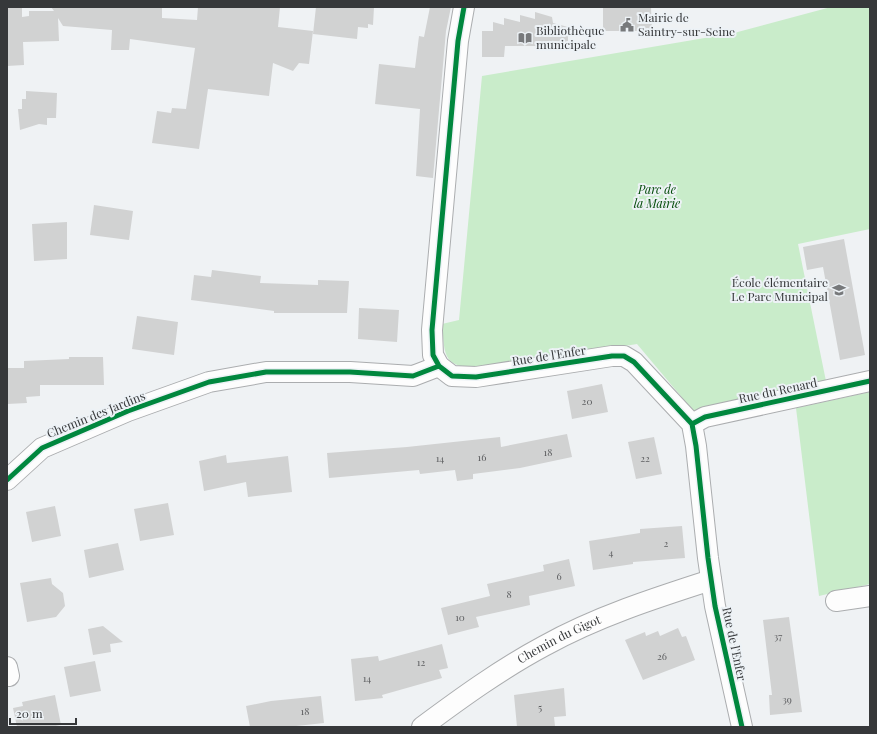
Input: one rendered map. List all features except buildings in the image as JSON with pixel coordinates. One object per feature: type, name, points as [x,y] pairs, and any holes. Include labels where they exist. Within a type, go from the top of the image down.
[{"type":"street","points":[[439,366],[433,355],[432,330],[458,41],[464,7]]},
{"type":"street","name":"Rue de l'Enfer","points":[[439,366],[452,376],[476,377],[612,356],[624,356],[634,362],[647,374],[692,424],[696,446],[711,580],[742,727]]},
{"type":"street","name":"Chemin des Jardins","points":[[7,480],[42,448],[128,412],[209,382],[266,372],[350,372],[413,376],[439,366]]},
{"type":"street","name":"Rue du Renard","points":[[692,424],[705,417],[870,382]]},
{"type":"street","name":"Chemin du Gigot","points":[[422,727],[472,690],[544,646],[599,620],[682,588],[711,580]]},
{"type":"street","points":[[836,600],[870,596]]},
{"type":"green space","name":"Parc de la Mairie","points":[[831,7],[870,7],[870,229],[798,244],[827,386],[695,413],[637,344],[481,369],[459,366],[448,358],[444,345],[442,324],[459,320],[482,76],[734,33]]},
{"type":"green space","points":[[870,392],[870,584],[819,596],[796,408]]},
{"type":"cycle path","points":[[464,7],[458,41],[432,330],[433,355],[439,366],[452,376],[476,377],[612,356],[624,356],[634,362],[692,424],[696,446],[708,558],[715,606],[742,727]]},
{"type":"cycle path","points":[[7,480],[42,448],[128,411],[209,382],[266,372],[350,372],[413,376],[439,366]]},
{"type":"cycle path","points":[[692,424],[705,417],[870,381]]},
{"type":"place","name":"Mairie de Saintry-sur-Seine","points":[[627,25]]},
{"type":"place","name":"Bibliothèque municipale","points":[[525,38]]},
{"type":"place","name":"École élémentaire Le Parc Municipal","points":[[839,290]]}]
